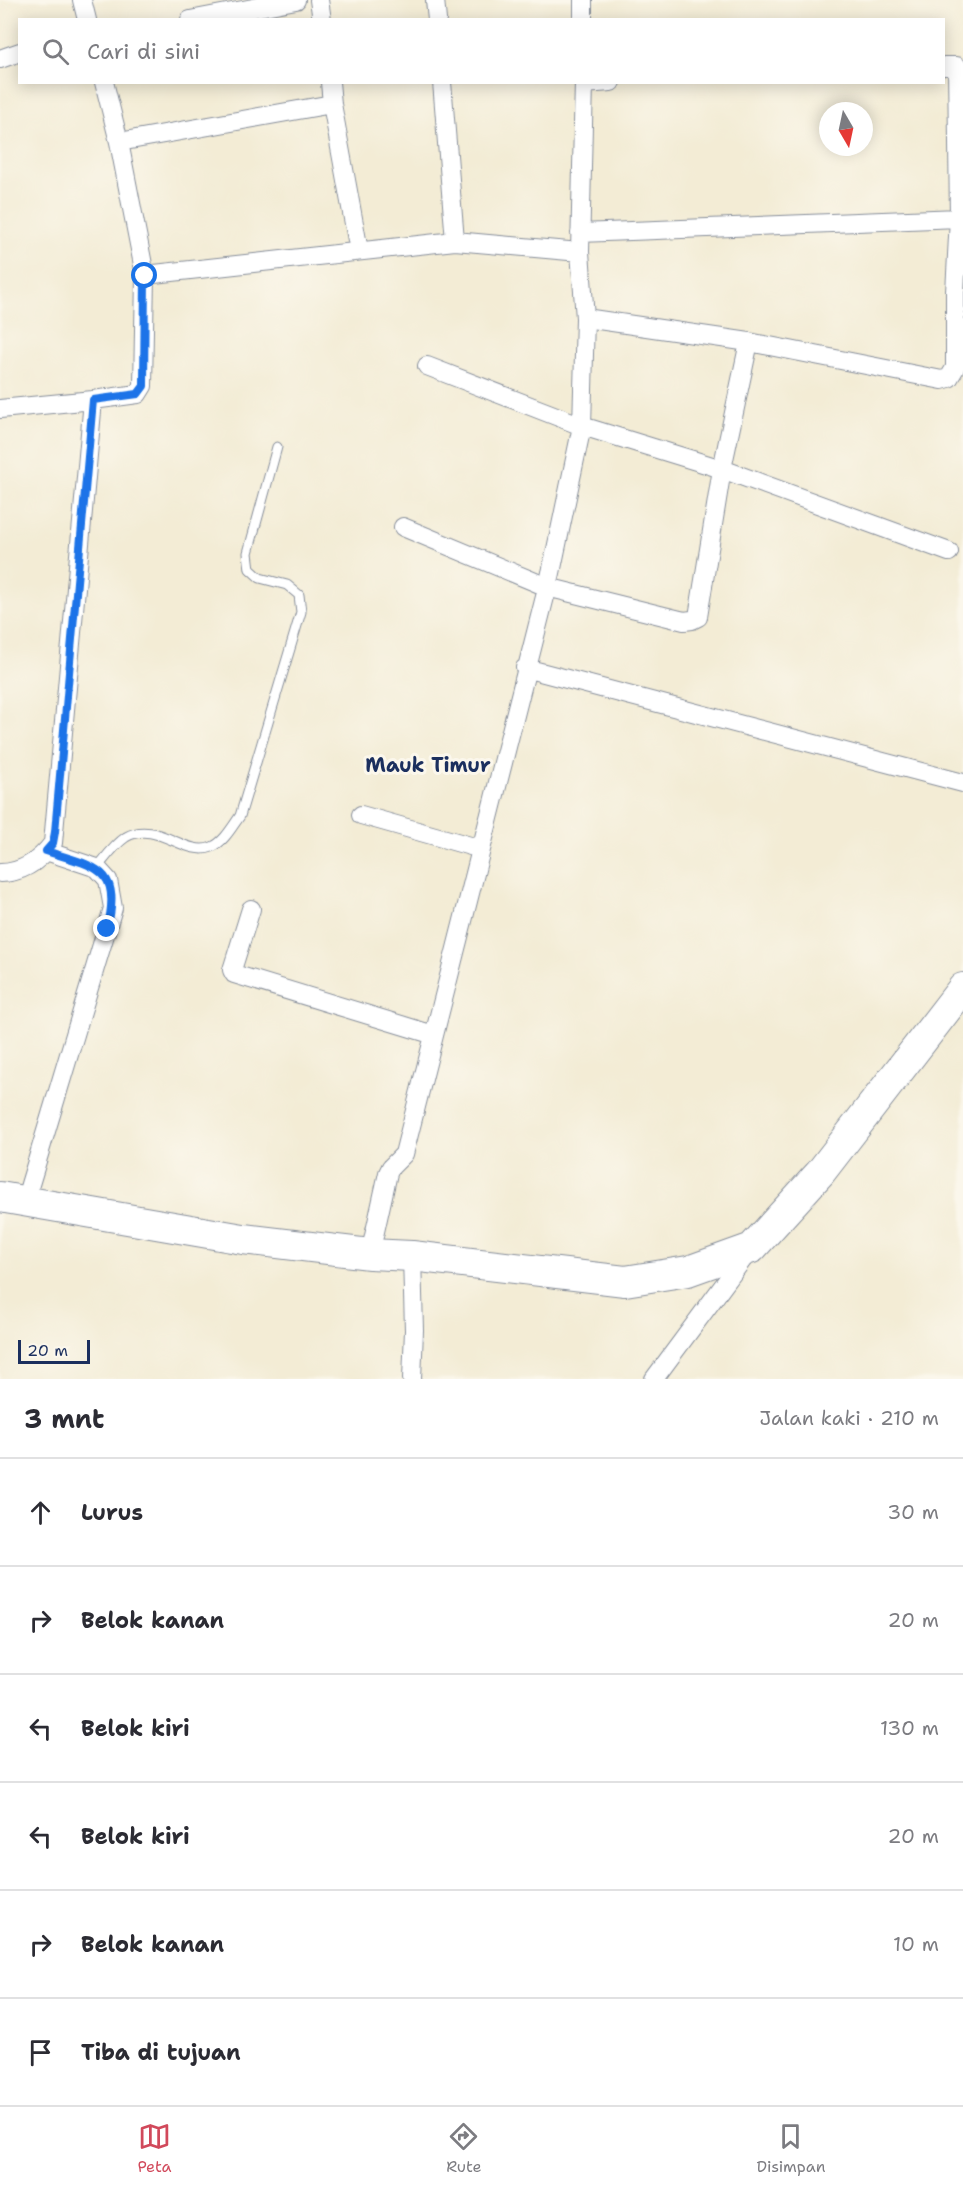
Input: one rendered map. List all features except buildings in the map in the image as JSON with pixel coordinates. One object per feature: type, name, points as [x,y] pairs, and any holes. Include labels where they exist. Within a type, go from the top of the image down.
[{"type":"main road","points":[[13,1199],[243,1239],[370,1254],[412,1256],[625,1281],[688,1271],[752,1248],[820,1173],[963,988]]},
{"type":"street","points":[[82,0],[86,18]]},
{"type":"street","points":[[197,18],[244,5],[296,0]]},
{"type":"street","points":[[319,0],[321,18]]},
{"type":"street","points":[[435,0],[437,18]]},
{"type":"street","points":[[583,0],[584,18]]},
{"type":"street","points":[[0,59],[18,53]]},
{"type":"street","points":[[585,318],[749,342],[942,380],[949,378],[955,368],[955,292],[961,218],[954,66]]},
{"type":"street","points":[[0,409],[138,394],[144,386],[145,276],[119,142],[104,84]]},
{"type":"street","points":[[330,84],[359,252]]},
{"type":"street","points":[[442,84],[455,241]]},
{"type":"street","points":[[370,1254],[388,1173],[404,1154],[547,587],[582,426],[585,318],[580,232],[584,84]]},
{"type":"street","points":[[119,142],[332,104]]},
{"type":"street","points":[[580,232],[961,218]]},
{"type":"street","points":[[145,276],[455,241],[580,252]]},
{"type":"street","points":[[403,527],[547,587],[684,621],[698,617],[722,469],[749,342]]},
{"type":"street","points":[[427,366],[582,426],[722,469],[949,552]]},
{"type":"street","points":[[0,873],[11,873],[28,867],[53,843],[93,400]]},
{"type":"street","points":[[525,668],[963,783]]},
{"type":"street","points":[[361,815],[481,849]]},
{"type":"street","points":[[13,1199],[113,908],[108,879],[97,868],[46,851]]},
{"type":"street","points":[[251,909],[233,973],[434,1035]]},
{"type":"street","points":[[654,1379],[752,1248]]},
{"type":"street","points":[[412,1256],[414,1330],[412,1379]]},
{"type":"lane","points":[[97,868],[117,844],[128,836],[144,832],[165,836],[185,845],[203,849],[214,846],[226,836],[240,816],[301,612],[299,596],[287,585],[260,578],[250,570],[248,553],[277,447]]},
{"type":"district","name":"Mauk Timur","points":[[428,765]]},
{"type":"route","points":[[107,929],[113,908],[108,879],[97,868],[46,851],[53,843],[55,832],[93,400],[138,394],[144,386],[145,276]]}]
